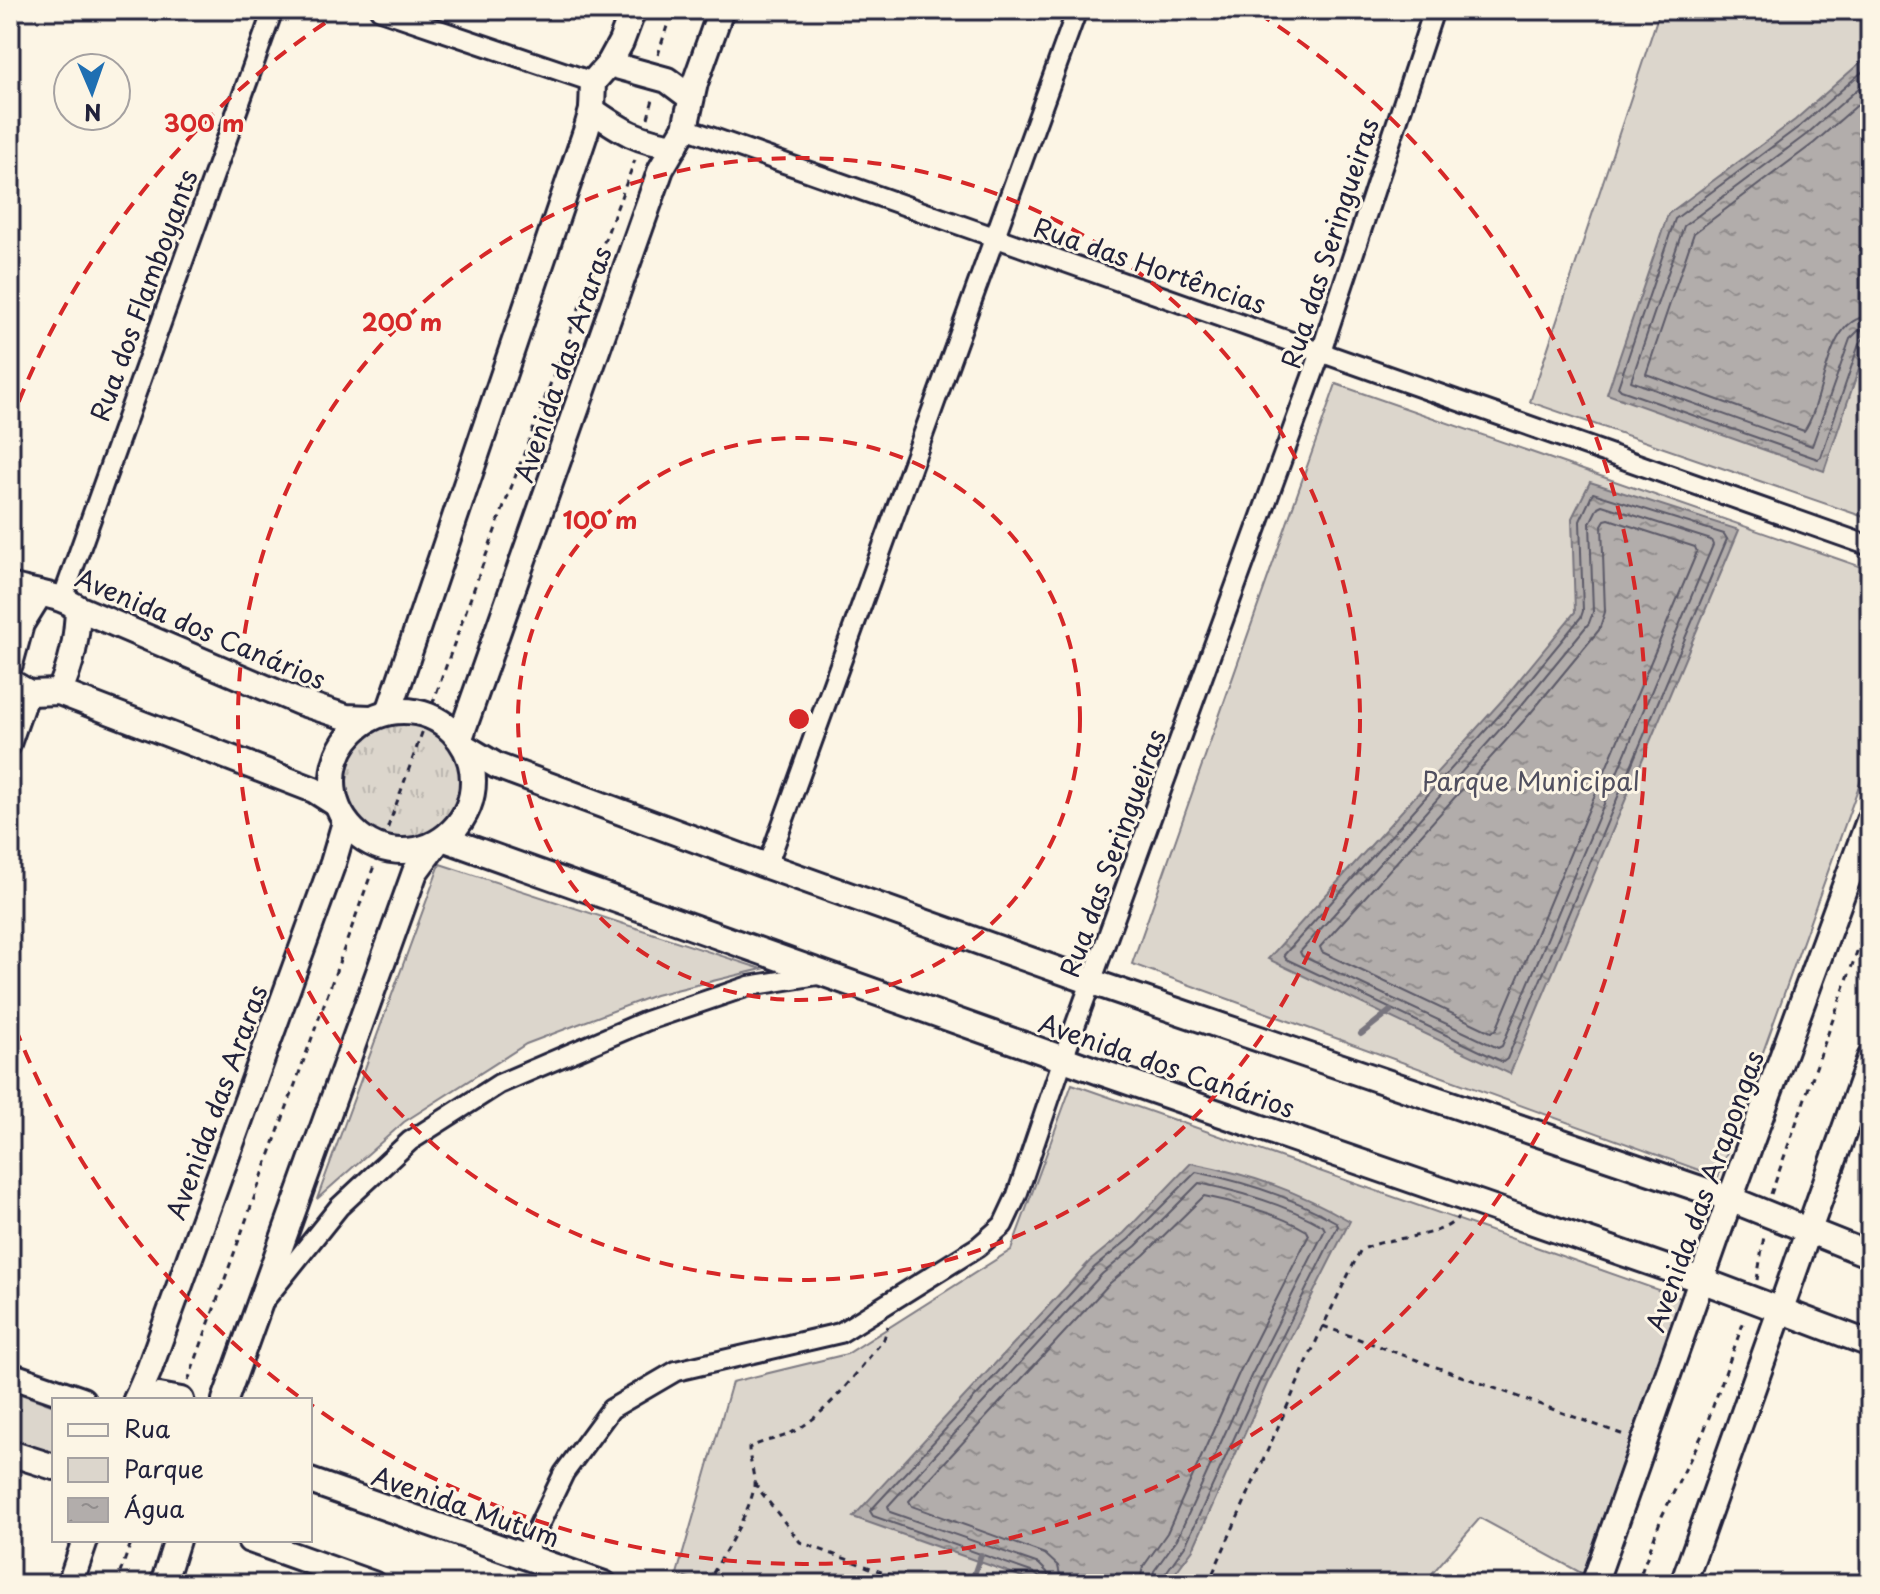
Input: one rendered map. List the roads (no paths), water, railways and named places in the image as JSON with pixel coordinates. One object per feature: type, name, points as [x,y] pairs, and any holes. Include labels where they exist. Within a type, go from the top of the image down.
[{"type":"street","name":"Rua dos Flamboyants","points":[[60,600],[273,10]]},
{"type":"street","points":[[380,10],[601,73],[656,76],[667,80],[691,98]]},
{"type":"street","name":"Avenida das Araras","points":[[137,1398],[333,863],[341,813],[332,779],[337,755],[351,733],[380,715],[592,110],[601,73],[621,42],[633,10]]},
{"type":"street","name":"Avenida das Araras","points":[[463,742],[661,169],[680,137],[721,10]]},
{"type":"street","points":[[767,866],[1077,10]]},
{"type":"street","name":"Rua das Seringueiras","points":[[524,1556],[564,1473],[611,1409],[676,1371],[840,1333],[978,1247],[1003,1225],[1017,1195],[1063,1059],[1321,352],[1434,10]]},
{"type":"street","points":[[592,110],[623,132],[642,140],[680,137]]},
{"type":"street","name":"Rua das Hortências","points":[[680,137],[996,238],[1870,546]]},
{"type":"street","name":"Avenida dos Canários","points":[[10,586],[60,600],[299,702],[346,717],[415,712],[428,716],[440,721],[497,766],[1092,982],[1730,1199],[1870,1255]]},
{"type":"street","points":[[10,664],[21,624],[60,600],[77,641],[59,692]]},
{"type":"street","points":[[10,747],[19,688],[59,692],[314,790],[341,813],[363,840],[380,848],[411,852],[440,842]]},
{"type":"street","points":[[226,1398],[415,872],[463,821],[473,797],[474,771],[463,742]]},
{"type":"street","name":"Avenida das Arapongas","points":[[1594,1584],[1730,1199],[1870,818]]},
{"type":"street","name":"Avenida dos Canários","points":[[440,842],[1701,1280],[1870,1344]]},
{"type":"street","points":[[255,1312],[339,1207],[410,1141],[499,1084],[660,1016],[749,986],[825,974]]},
{"type":"street","points":[[1683,1584],[1870,1058]]},
{"type":"street","points":[[10,1375],[76,1398]]},
{"type":"street","points":[[148,1398],[184,1393]]},
{"type":"street","points":[[10,1453],[52,1466]]},
{"type":"street","name":"Avenida Mutum","points":[[312,1482],[604,1584]]},
{"type":"street","points":[[70,1584],[84,1542]]},
{"type":"street","points":[[163,1584],[176,1542]]},
{"type":"street","points":[[256,1542],[373,1584]]},
{"type":"water","points":[[1870,54],[1870,336],[1824,471],[1607,394],[1668,214],[1795,120]]},
{"type":"water","points":[[1590,482],[1739,530],[1510,1074],[1268,959],[1506,696],[1575,612],[1572,518]]},
{"type":"water","points":[[1191,1163],[1273,1185],[1350,1221],[1267,1384],[1193,1549],[1167,1584],[1042,1584],[853,1517],[1090,1261],[1124,1233]]},
{"type":"waterway","points":[[1361,1034],[1390,1011]]},
{"type":"waterway","points":[[971,1583],[981,1555]]},
{"type":"park label","name":"Parque Municipal","points":[[1531,780]]}]
